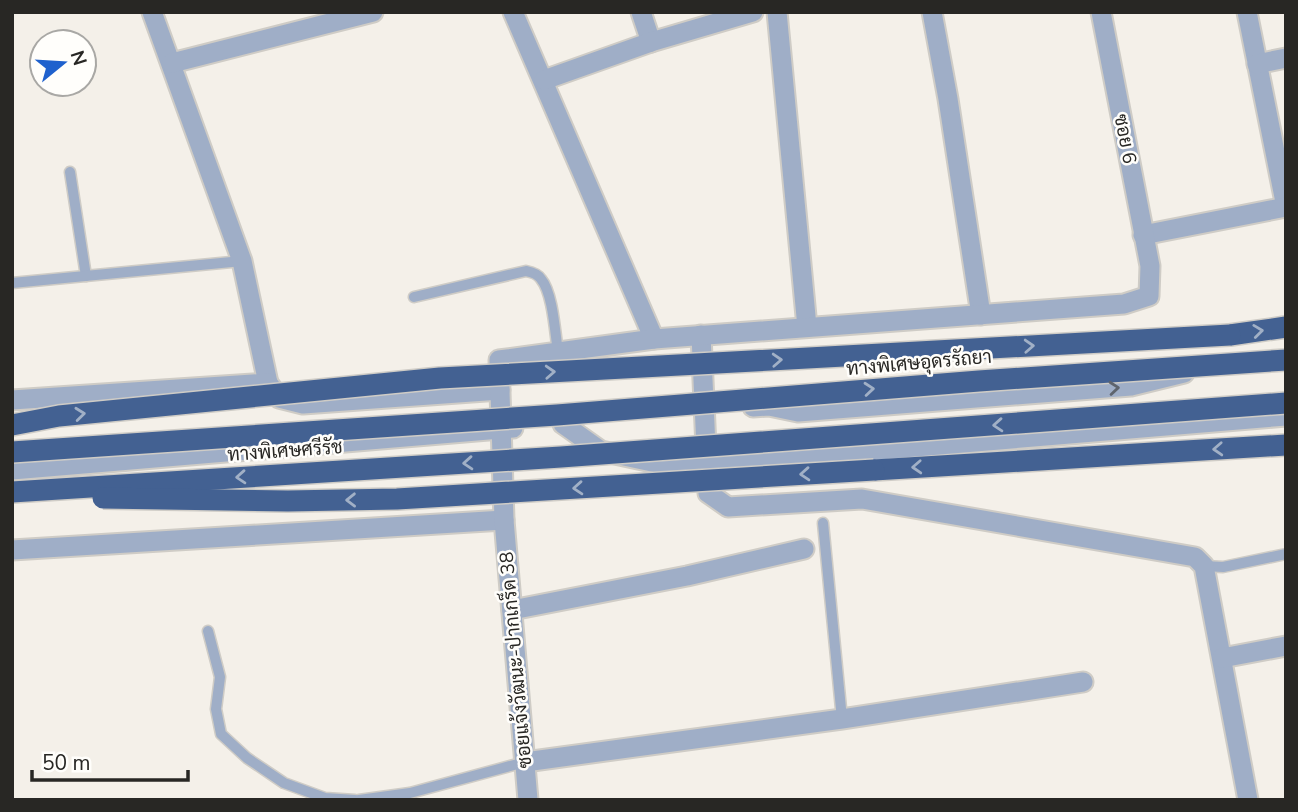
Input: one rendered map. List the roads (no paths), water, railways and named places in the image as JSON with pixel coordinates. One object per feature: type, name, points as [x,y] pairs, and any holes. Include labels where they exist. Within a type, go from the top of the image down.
[{"type":"highway","points":[[12,425],[60,416],[440,378],[1230,335],[1286,327]]},
{"type":"highway","name":"ทางพิเศษอุดรรัถยา","points":[[560,419],[979,381],[1286,360]]},
{"type":"highway","name":"ทางพิเศษศรีรัช","points":[[12,493],[561,457],[1286,403]]},
{"type":"highway","name":"ทางพิเศษศรีรัช","points":[[12,452],[560,419]]},
{"type":"highway","points":[[12,493],[188,500],[397,499],[1286,445]]},
{"type":"street","points":[[152,12],[173,63],[242,261],[268,383],[279,398],[303,404],[500,390]]},
{"type":"street","points":[[173,63],[373,12]]},
{"type":"street","points":[[513,12],[654,339]]},
{"type":"street","points":[[641,12],[651,42]]},
{"type":"street","points":[[544,80],[651,42],[753,12]]},
{"type":"street","points":[[777,12],[807,327]]},
{"type":"street","points":[[558,352],[654,339],[981,315],[932,12]]},
{"type":"street","name":"ซอย 6","points":[[981,315],[1124,304],[1149,296],[1150,266],[1101,12]]},
{"type":"street","points":[[1143,235],[1286,207],[1247,12]]},
{"type":"street","points":[[1257,64],[1286,58]]},
{"type":"street","points":[[701,335],[708,493],[728,507],[862,499],[1195,557],[1205,566],[1248,800]]},
{"type":"street","name":"ซอยแจ้งวัฒนะ-ปากเกร็ด 38","points":[[528,800],[504,520],[499,360],[558,352]]},
{"type":"street","points":[[12,470],[501,429],[560,419],[705,412],[769,405],[798,412],[1132,386],[1245,357],[1286,352]]},
{"type":"street","points":[[12,400],[268,383]]},
{"type":"street","points":[[560,419],[601,451],[676,467],[1286,416]]},
{"type":"street","points":[[12,550],[504,520]]},
{"type":"street","points":[[512,610],[687,576],[804,549]]},
{"type":"street","points":[[1222,658],[1286,646]]},
{"type":"street","points":[[525,762],[842,719],[1083,682]]},
{"type":"lane","points":[[70,172],[86,276]]},
{"type":"lane","points":[[12,283],[242,261]]},
{"type":"lane","points":[[414,298],[526,271],[536,274],[542,279],[550,306],[558,352]]},
{"type":"lane","points":[[823,523],[842,719]]},
{"type":"lane","points":[[1205,566],[1223,567],[1286,554]]},
{"type":"lane","points":[[208,631],[219,677],[216,709],[221,734],[247,758],[284,783],[325,798],[357,800],[410,793],[525,762]]}]
